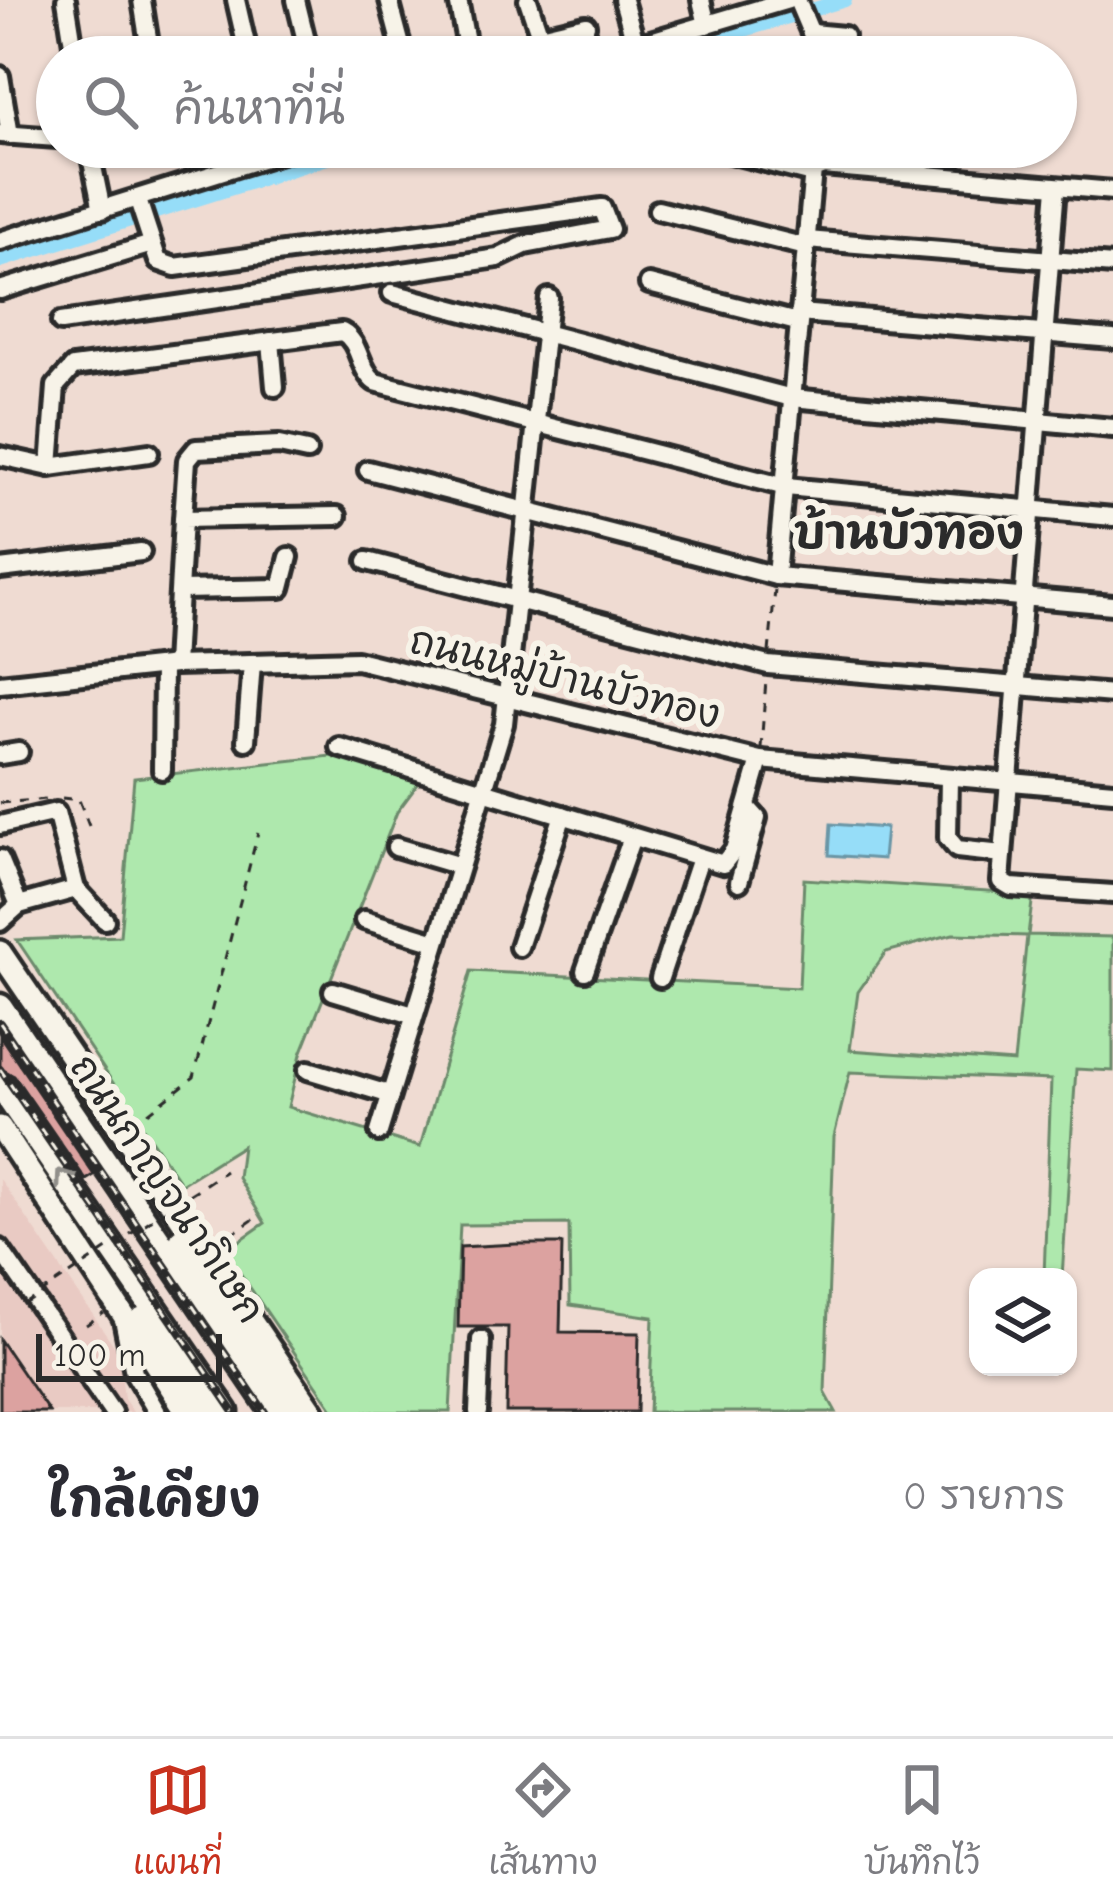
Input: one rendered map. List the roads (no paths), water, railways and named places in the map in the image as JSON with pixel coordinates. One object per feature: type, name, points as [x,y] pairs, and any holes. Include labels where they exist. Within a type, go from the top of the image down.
[{"type":"highway","name":"ถนนกาญจนาภิเษก","points":[[0,1007],[275,1412]]},
{"type":"highway","name":"ถนนกาญจนาภิเษก","points":[[0,1085],[225,1412]]},
{"type":"main road","points":[[0,952],[313,1412]]},
{"type":"main road","points":[[118,1125],[208,1288],[293,1412]]},
{"type":"main road","points":[[0,1127],[187,1412]]},
{"type":"main road","points":[[29,1170],[206,1412]]},
{"type":"street","points":[[66,0],[72,36]]},
{"type":"street","points":[[142,0],[148,36]]},
{"type":"street","points":[[236,0],[244,36]]},
{"type":"street","points":[[296,0],[305,36]]},
{"type":"street","points":[[389,0],[398,36]]},
{"type":"street","points":[[458,0],[466,36]]},
{"type":"street","points":[[528,0],[540,36],[586,25]]},
{"type":"street","points":[[623,0],[633,36]]},
{"type":"street","points":[[701,0],[707,25]]},
{"type":"street","points":[[668,36],[797,9],[811,33],[844,36]]},
{"type":"street","points":[[0,76],[5,134],[36,136]]},
{"type":"street","points":[[93,168],[102,210]]},
{"type":"street","points":[[0,242],[102,210],[140,206],[231,168]]},
{"type":"street","points":[[788,168],[812,174]]},
{"type":"street","points":[[776,576],[812,174],[820,168]]},
{"type":"street","points":[[845,168],[1113,191]]},
{"type":"street","points":[[1056,187],[1003,885],[1113,894]]},
{"type":"street","points":[[61,322],[498,258],[526,245],[610,229],[606,209],[555,212],[175,268],[158,261],[140,206]]},
{"type":"street","points":[[658,211],[807,243],[1113,265]]},
{"type":"street","points":[[0,290],[152,244]]},
{"type":"street","points":[[649,284],[798,318],[1113,339]]},
{"type":"street","points":[[392,293],[792,398],[1113,428]]},
{"type":"street","points":[[379,1132],[484,791],[507,698],[550,298]]},
{"type":"street","points":[[50,467],[56,386],[64,371],[347,334],[375,382],[786,487],[1113,517]]},
{"type":"street","points":[[271,341],[275,387]]},
{"type":"street","points":[[162,770],[169,666],[181,590],[187,460],[196,449],[279,446],[307,451]]},
{"type":"street","points":[[0,456],[50,467],[148,453]]},
{"type":"street","points":[[368,470],[776,576],[1113,605]]},
{"type":"street","points":[[183,519],[337,516]]},
{"type":"street","points":[[0,569],[141,552]]},
{"type":"street","points":[[181,590],[281,588],[289,557]]},
{"type":"street","points":[[367,561],[768,664],[1113,694]]},
{"type":"street","name":"ถนนหมู่บ้านบัวทอง","points":[[0,684],[169,666],[357,660],[760,760],[1113,791]]},
{"type":"street","points":[[246,741],[252,663]]},
{"type":"street","points":[[339,747],[707,860],[730,860],[760,760]]},
{"type":"street","points":[[0,755],[19,752]]},
{"type":"street","points":[[949,778],[948,838],[957,848],[1002,854]]},
{"type":"street","points":[[739,882],[757,818],[747,807]]},
{"type":"street","points":[[0,825],[56,812],[76,889],[105,920]]},
{"type":"street","points":[[519,947],[562,815]]},
{"type":"street","points":[[585,970],[632,837]]},
{"type":"street","points":[[396,847],[460,866]]},
{"type":"street","points":[[0,859],[19,905]]},
{"type":"street","points":[[660,978],[707,860]]},
{"type":"street","points":[[0,922],[19,905],[76,889]]},
{"type":"street","points":[[364,920],[436,942]]},
{"type":"street","points":[[333,992],[413,1016]]},
{"type":"street","points":[[308,1070],[388,1094]]},
{"type":"street","points":[[0,1249],[112,1412]]},
{"type":"street","points":[[119,1309],[134,1373],[158,1412]]},
{"type":"street","points":[[478,1412],[482,1340]]},
{"type":"water","points":[[831,824],[886,828],[883,859],[829,855]]},
{"type":"waterway","points":[[724,36],[845,0]]},
{"type":"waterway","points":[[0,261],[295,168]]},
{"type":"railway","points":[[0,1023],[265,1412]]},
{"type":"railway","points":[[0,1069],[234,1412]]},
{"type":"district","name":"บ้านบัวทอง","points":[[909,533]]}]
